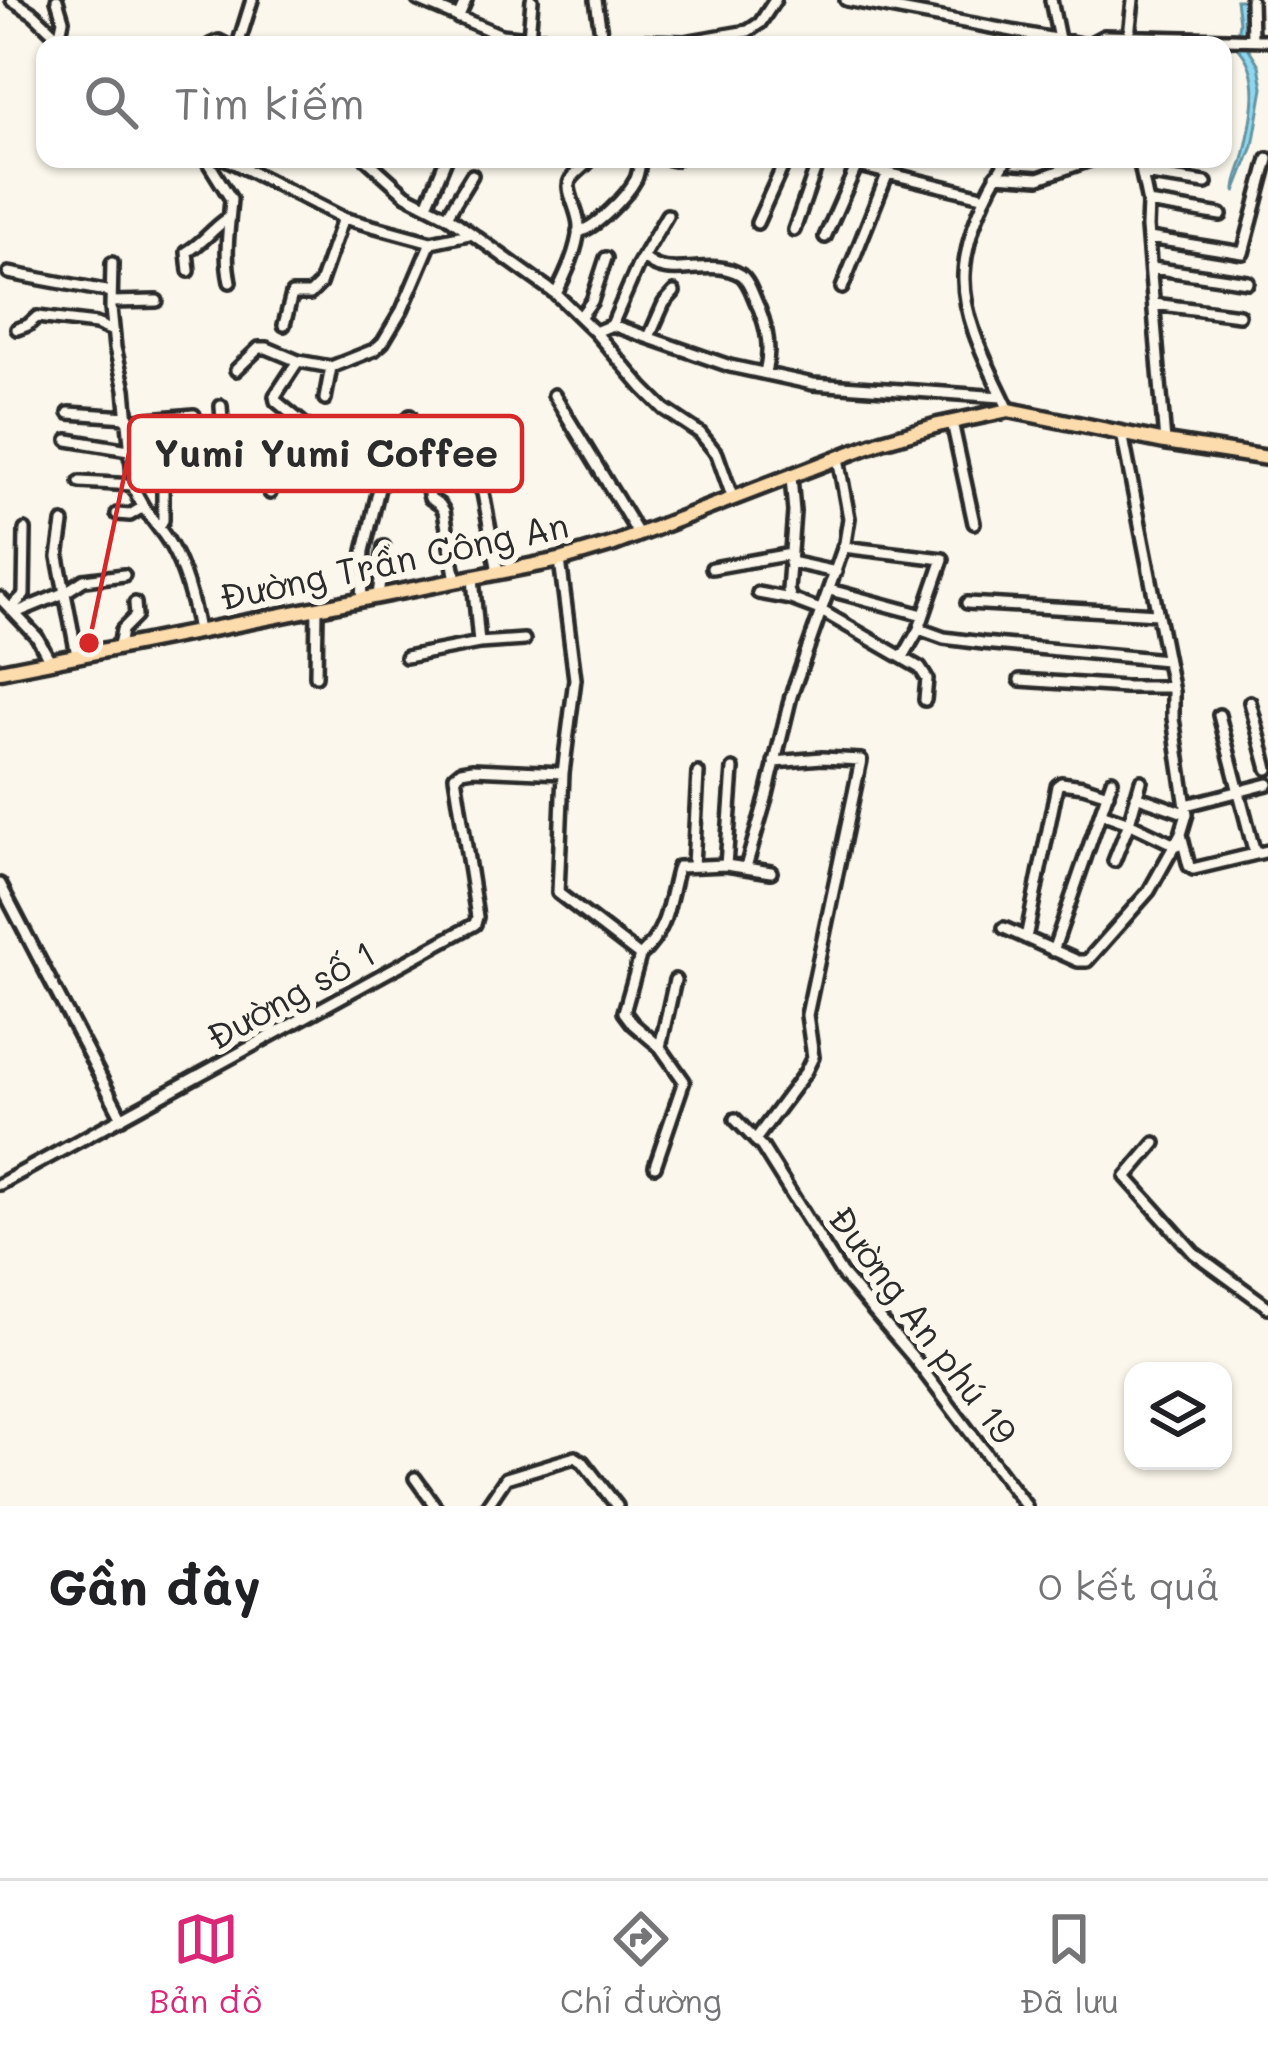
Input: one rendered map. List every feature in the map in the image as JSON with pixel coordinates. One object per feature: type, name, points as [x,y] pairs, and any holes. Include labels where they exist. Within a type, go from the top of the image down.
[{"type":"main road","name":"Đường Trần Công An","points":[[0,671],[560,560],[639,535],[882,441],[1005,403]]},
{"type":"main road","points":[[1005,403],[1165,442],[1268,458]]},
{"type":"street","points":[[13,0],[56,36]]},
{"type":"street","points":[[57,0],[62,36]]},
{"type":"street","points":[[241,36],[252,0]]},
{"type":"street","points":[[418,0],[510,36]]},
{"type":"street","points":[[458,18],[466,0]]},
{"type":"street","points":[[529,36],[532,0]]},
{"type":"street","points":[[596,0],[601,36]]},
{"type":"street","points":[[722,36],[748,32],[760,23],[774,0]]},
{"type":"street","points":[[848,0],[1040,36]]},
{"type":"street","points":[[1051,0],[1057,36]]},
{"type":"street","points":[[1133,0],[1133,36]]},
{"type":"street","points":[[1245,39],[1251,0]]},
{"type":"street","points":[[1232,39],[1268,40]]},
{"type":"street","points":[[1148,238],[1243,253],[1268,159]]},
{"type":"street","points":[[212,168],[232,199],[226,262],[230,282]]},
{"type":"street","points":[[244,168],[343,218],[430,242],[469,234]]},
{"type":"street","points":[[376,168],[406,195],[447,216],[556,294],[644,388],[710,444],[734,499]]},
{"type":"street","points":[[427,205],[442,168]]},
{"type":"street","points":[[556,294],[578,232],[578,211],[569,182],[582,168]]},
{"type":"street","points":[[578,232],[594,228],[635,179],[638,168]]},
{"type":"street","points":[[757,223],[782,168]]},
{"type":"street","points":[[794,230],[816,168]]},
{"type":"street","points":[[825,237],[856,168]]},
{"type":"street","points":[[860,168],[986,197]]},
{"type":"street","points":[[612,325],[730,365],[813,384],[1005,403],[978,340],[964,276],[973,233],[1001,168]]},
{"type":"street","points":[[996,176],[1039,178],[1067,168]]},
{"type":"street","points":[[1141,168],[1165,442]]},
{"type":"street","points":[[1143,174],[1206,183]]},
{"type":"street","points":[[447,216],[472,175]]},
{"type":"street","points":[[842,288],[887,175]]},
{"type":"street","points":[[1148,203],[1221,215]]},
{"type":"street","points":[[596,332],[612,325],[667,215]]},
{"type":"street","points":[[189,271],[187,252],[229,218]]},
{"type":"street","points":[[284,325],[292,294],[310,294],[320,284],[343,218]]},
{"type":"street","points":[[236,370],[259,348],[331,367],[378,347],[401,310],[430,242]]},
{"type":"street","points":[[643,257],[660,269],[699,266],[740,275],[748,283],[768,336],[765,373]]},
{"type":"street","points":[[580,317],[592,301],[606,259]]},
{"type":"street","points":[[112,263],[113,331],[125,389],[134,485],[183,571],[198,631]]},
{"type":"street","points":[[1152,268],[1249,282]]},
{"type":"street","points":[[9,273],[111,297],[157,301]]},
{"type":"street","points":[[649,338],[674,292]]},
{"type":"street","points":[[1154,304],[1239,315]]},
{"type":"street","points":[[17,329],[37,317],[96,324],[113,331]]},
{"type":"street","points":[[298,361],[275,396],[305,425]]},
{"type":"street","points":[[325,399],[331,367]]},
{"type":"street","points":[[554,395],[639,535]]},
{"type":"street","points":[[221,406],[225,463]]},
{"type":"street","points":[[69,412],[127,419],[194,416]]},
{"type":"street","points":[[410,416],[430,498],[444,511],[456,581]]},
{"type":"street","points":[[952,422],[974,524]]},
{"type":"street","points":[[1004,928],[1078,962],[1087,961],[1149,891],[1181,834],[1186,810],[1172,686],[1122,433]]},
{"type":"street","points":[[68,440],[150,456],[161,440],[188,443]]},
{"type":"street","points":[[159,527],[164,520],[163,486],[168,481],[266,449],[270,493]]},
{"type":"street","points":[[462,455],[483,493],[498,572]]},
{"type":"street","points":[[361,599],[364,551],[383,458]]},
{"type":"street","points":[[746,867],[790,696],[830,590],[850,518],[838,458]]},
{"type":"street","points":[[791,477],[791,599]]},
{"type":"street","points":[[80,482],[134,485]]},
{"type":"street","points":[[117,514],[130,515],[143,506]]},
{"type":"street","points":[[63,523],[58,557],[77,655]]},
{"type":"street","points":[[13,610],[24,595],[25,530]]},
{"type":"street","points":[[378,596],[384,547]]},
{"type":"street","points":[[843,547],[942,558],[919,629],[903,657]]},
{"type":"street","points":[[712,568],[791,558],[836,572]]},
{"type":"street","points":[[560,560],[574,679],[559,772],[558,893],[640,956]]},
{"type":"street","points":[[13,610],[64,593],[84,580],[124,575]]},
{"type":"street","points":[[472,578],[479,643]]},
{"type":"street","points":[[830,590],[923,615]]},
{"type":"street","points":[[758,593],[820,610],[903,657],[925,674],[926,700]]},
{"type":"street","points":[[0,598],[37,637],[50,661]]},
{"type":"street","points":[[119,647],[122,630],[136,616],[135,603]]},
{"type":"street","points":[[967,603],[1157,614]]},
{"type":"street","points":[[316,676],[317,608]]},
{"type":"street","points":[[919,629],[983,643],[1166,660]]},
{"type":"street","points":[[406,657],[524,640]]},
{"type":"street","points":[[1020,680],[1172,686]]},
{"type":"street","points":[[1250,702],[1268,769]]},
{"type":"street","points":[[1219,715],[1256,854]]},
{"type":"street","points":[[755,1140],[813,1057],[807,1015],[861,760],[774,761]]},
{"type":"street","name":"Đường số 1","points":[[0,1184],[476,924],[455,776],[473,769],[559,772]]},
{"type":"street","points":[[726,865],[733,769]]},
{"type":"street","points":[[693,865],[698,773]]},
{"type":"street","points":[[1053,951],[1112,780]]},
{"type":"street","points":[[1114,860],[1141,782]]},
{"type":"street","points":[[1136,796],[1186,810],[1268,784]]},
{"type":"street","points":[[1026,938],[1057,785],[1108,794]]},
{"type":"street","points":[[1101,813],[1177,847]]},
{"type":"street","points":[[1181,834],[1193,868],[1268,851]]},
{"type":"street","points":[[655,1166],[684,1081],[660,1047],[624,1012],[640,956],[666,918],[677,868],[726,865],[771,872]]},
{"type":"street","points":[[0,884],[122,1118]]},
{"type":"street","points":[[660,1047],[675,980]]},
{"type":"street","name":"Đường An phú 19","points":[[735,1118],[755,1140],[841,1273],[912,1356],[1026,1506]]},
{"type":"street","points":[[1155,1143],[1126,1177],[1194,1253],[1268,1307]]},
{"type":"street","points":[[487,1506],[506,1478],[575,1457],[616,1506]]},
{"type":"street","points":[[415,1478],[432,1505]]},
{"type":"water","points":[[1236,0],[1243,0],[1246,44],[1259,65],[1263,88],[1253,146],[1235,192],[1254,98],[1251,70],[1236,46]]},
{"type":"place","name":"Yumi Yumi Coffee","points":[[89,643]]}]
